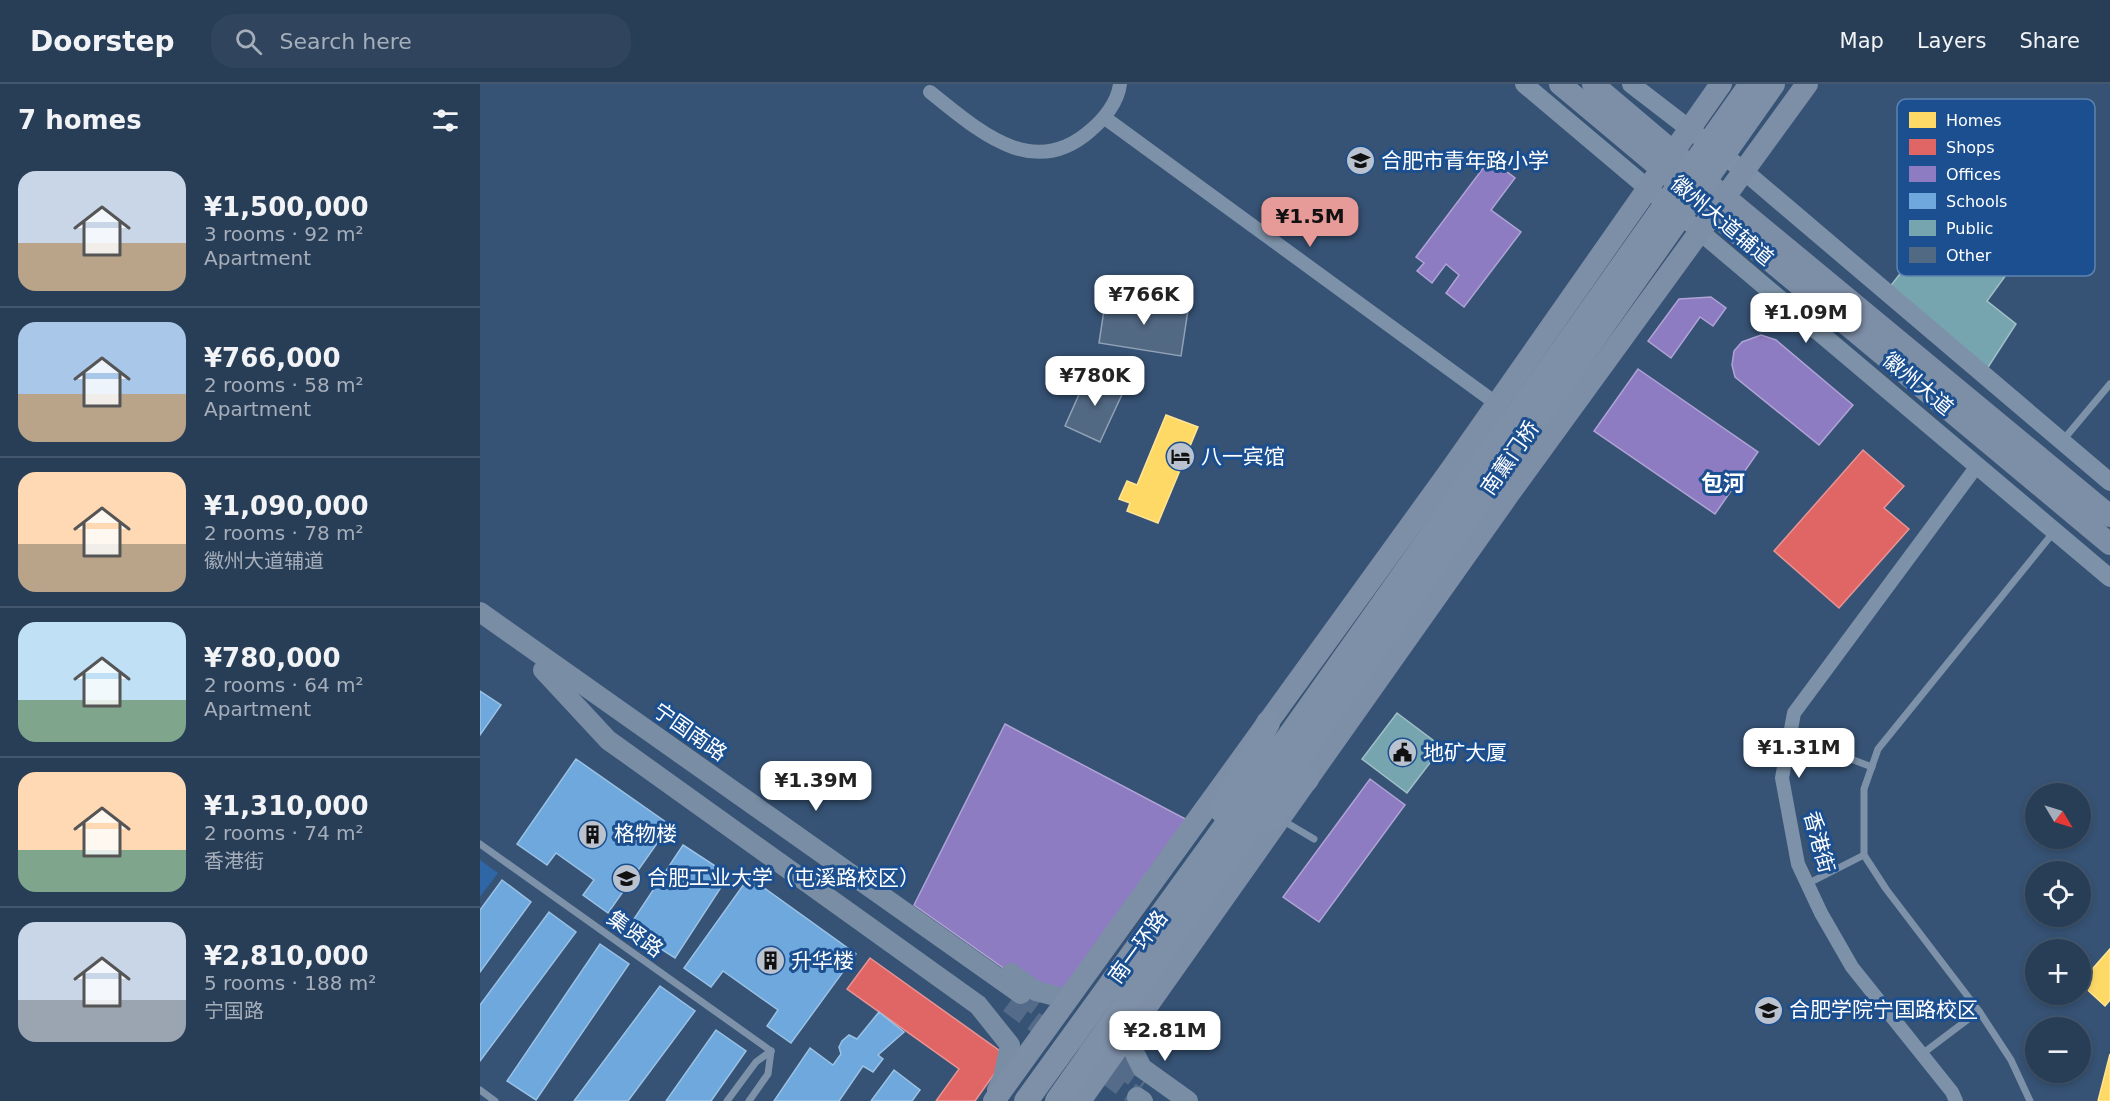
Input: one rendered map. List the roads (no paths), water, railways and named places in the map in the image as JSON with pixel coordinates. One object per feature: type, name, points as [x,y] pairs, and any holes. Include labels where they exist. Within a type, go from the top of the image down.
[{"type":"highway","name":"南薰门桥","points":[[1237,827],[1752,84]]},
{"type":"highway","name":"南薰门桥","points":[[1237,827],[1773,84]]},
{"type":"highway","points":[[1183,886],[1268,723]]},
{"type":"highway","points":[[1209,884],[1307,779]]},
{"type":"highway","name":"南一环路","points":[[1057,1101],[1209,884],[1237,827]]},
{"type":"highway","name":"南一环路","points":[[1026,1101],[1183,886],[1237,827]]},
{"type":"main road","name":"徽州大道","points":[[1560,84],[1667,161],[2110,544]]},
{"type":"main road","name":"徽州大道","points":[[1593,84],[1667,161]]},
{"type":"main road","points":[[993,1101],[1497,404],[1721,84]]},
{"type":"main road","points":[[1080,1101],[1307,779],[1699,231],[1807,84]]},
{"type":"main road","name":"徽州大道","points":[[1719,205],[2110,516]]},
{"type":"main road","name":"宁国南路","points":[[480,612],[545,666]]},
{"type":"main road","name":"宁国南路","points":[[480,626],[545,666],[1015,999]]},
{"type":"main road","points":[[545,666],[645,714],[1036,991],[1067,999]]},
{"type":"main road","points":[[545,666],[608,740],[978,1005],[1010,1045],[1003,1078],[993,1101]]},
{"type":"main road","points":[[1126,1036],[1142,1068],[1188,1101]]},
{"type":"main road","points":[[1141,1094],[1168,1101]]},
{"type":"street","points":[[930,92],[987,136],[1036,154],[1075,145],[1104,118],[1120,84]]},
{"type":"street","name":"徽州大道辅道","points":[[1524,84],[2110,578]]},
{"type":"street","points":[[1632,84],[1744,171],[2110,482]]},
{"type":"street","points":[[1104,118],[1497,404]]},
{"type":"street","name":"香港街","points":[[1956,1101],[1922,1054],[1852,967],[1821,913],[1798,864],[1782,778],[1794,713],[1977,466]]},
{"type":"lane","points":[[2062,441],[2110,384]]},
{"type":"lane","points":[[2030,1101],[2011,1060],[1978,1011],[1886,889],[1864,855],[1864,789],[1878,749],[2055,531]]},
{"type":"lane","points":[[1790,736],[1872,767]]},
{"type":"lane","points":[[1280,819],[1314,839]]},
{"type":"lane","name":"集贤路","points":[[480,844],[771,1052]]},
{"type":"lane","points":[[1807,884],[1864,855]]},
{"type":"lane","points":[[1922,1054],[1978,1011]]},
{"type":"lane","points":[[727,1101],[756,1062],[771,1052]]},
{"type":"lane","points":[[749,1101],[768,1074],[771,1052]]},
{"type":"lane","points":[[480,1090],[495,1101]]},
{"type":"tunnel","points":[[1021,994],[1144,1084]]},
{"type":"tunnel","points":[[1009,1003],[1137,1097]]},
{"type":"place","name":"合肥市青年路小学","points":[[1360,161]]},
{"type":"place","name":"八一宾馆","points":[[1180,457]]},
{"type":"place","name":"地矿大厦","points":[[1402,753]]},
{"type":"place","name":"格物楼","points":[[593,834]]},
{"type":"place","name":"合肥工业大学（屯溪路校区）","points":[[626,878]]},
{"type":"place","name":"升华楼","points":[[770,961]]},
{"type":"place","name":"合肥学院宁国路校区","points":[[1768,1010]]},
{"type":"district","name":"包河","points":[[1723,483]]}]
